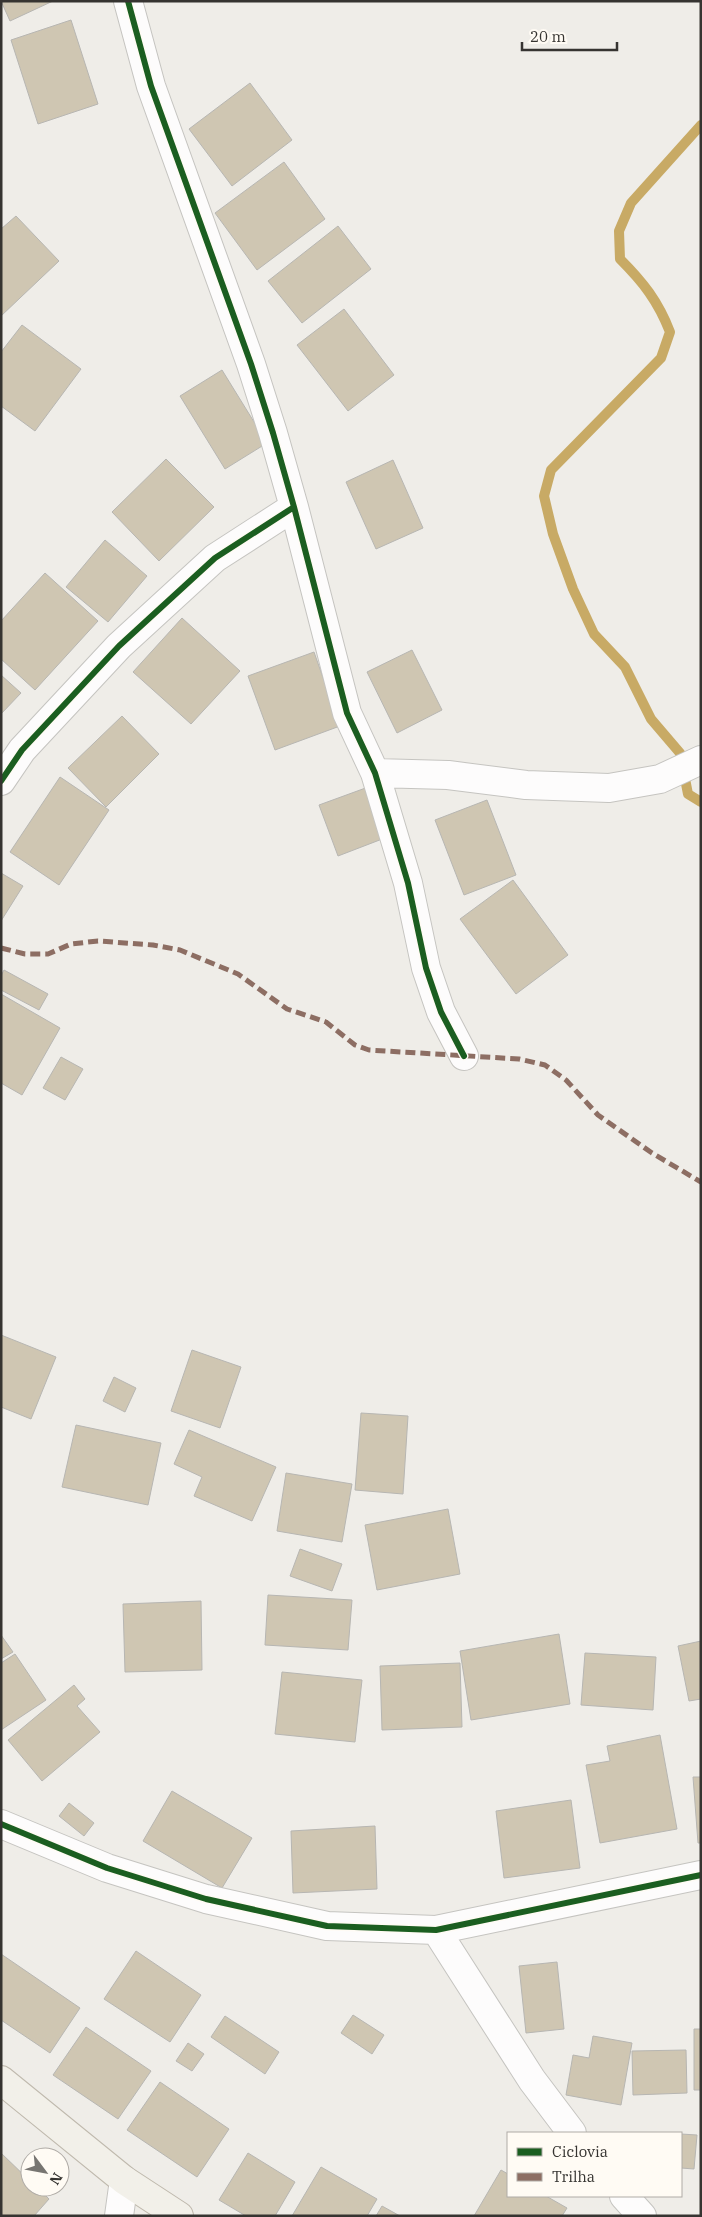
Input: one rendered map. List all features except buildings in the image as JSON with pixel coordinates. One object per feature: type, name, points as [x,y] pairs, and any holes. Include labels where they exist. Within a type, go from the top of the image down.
[{"type":"main road","points":[[1,2080],[124,2180],[179,2216]]},
{"type":"street","points":[[128,1],[151,86],[274,433],[347,713],[375,773],[408,883],[426,968],[441,1012],[464,1056]]},
{"type":"street","points":[[1,781],[22,750],[119,646],[215,558],[294,506]]},
{"type":"street","points":[[375,773],[448,775],[526,785],[608,788],[660,779],[701,760]]},
{"type":"street","points":[[1,1824],[107,1868],[206,1899],[327,1926],[436,1930],[701,1875]]},
{"type":"street","points":[[436,1930],[532,2080],[571,2132]]},
{"type":"street","points":[[119,2216],[124,2180]]},
{"type":"street","points":[[625,2197],[642,2216]]},
{"type":"waterway","points":[[701,125],[631,203],[619,231],[620,259],[649,292],[670,332],[661,358],[551,470],[544,496],[553,534],[573,589],[594,634],[625,667],[651,719],[680,753],[688,794],[701,802]]},
{"type":"marked path","points":[[1,948],[25,954],[48,954],[71,944],[98,941],[153,945],[180,950],[238,974],[287,1009],[326,1022],[355,1045],[369,1050],[519,1059],[545,1065],[566,1080],[598,1115],[652,1153],[701,1182]]},
{"type":"cycle path","points":[[1,781],[22,750],[119,646],[215,558],[294,507],[251,364],[151,86],[128,1]]},
{"type":"cycle path","points":[[294,507],[347,713],[375,773],[408,883],[426,968],[441,1012],[464,1056]]},
{"type":"cycle path","points":[[1,1824],[107,1868],[206,1899],[327,1926],[436,1930],[701,1875]]}]
